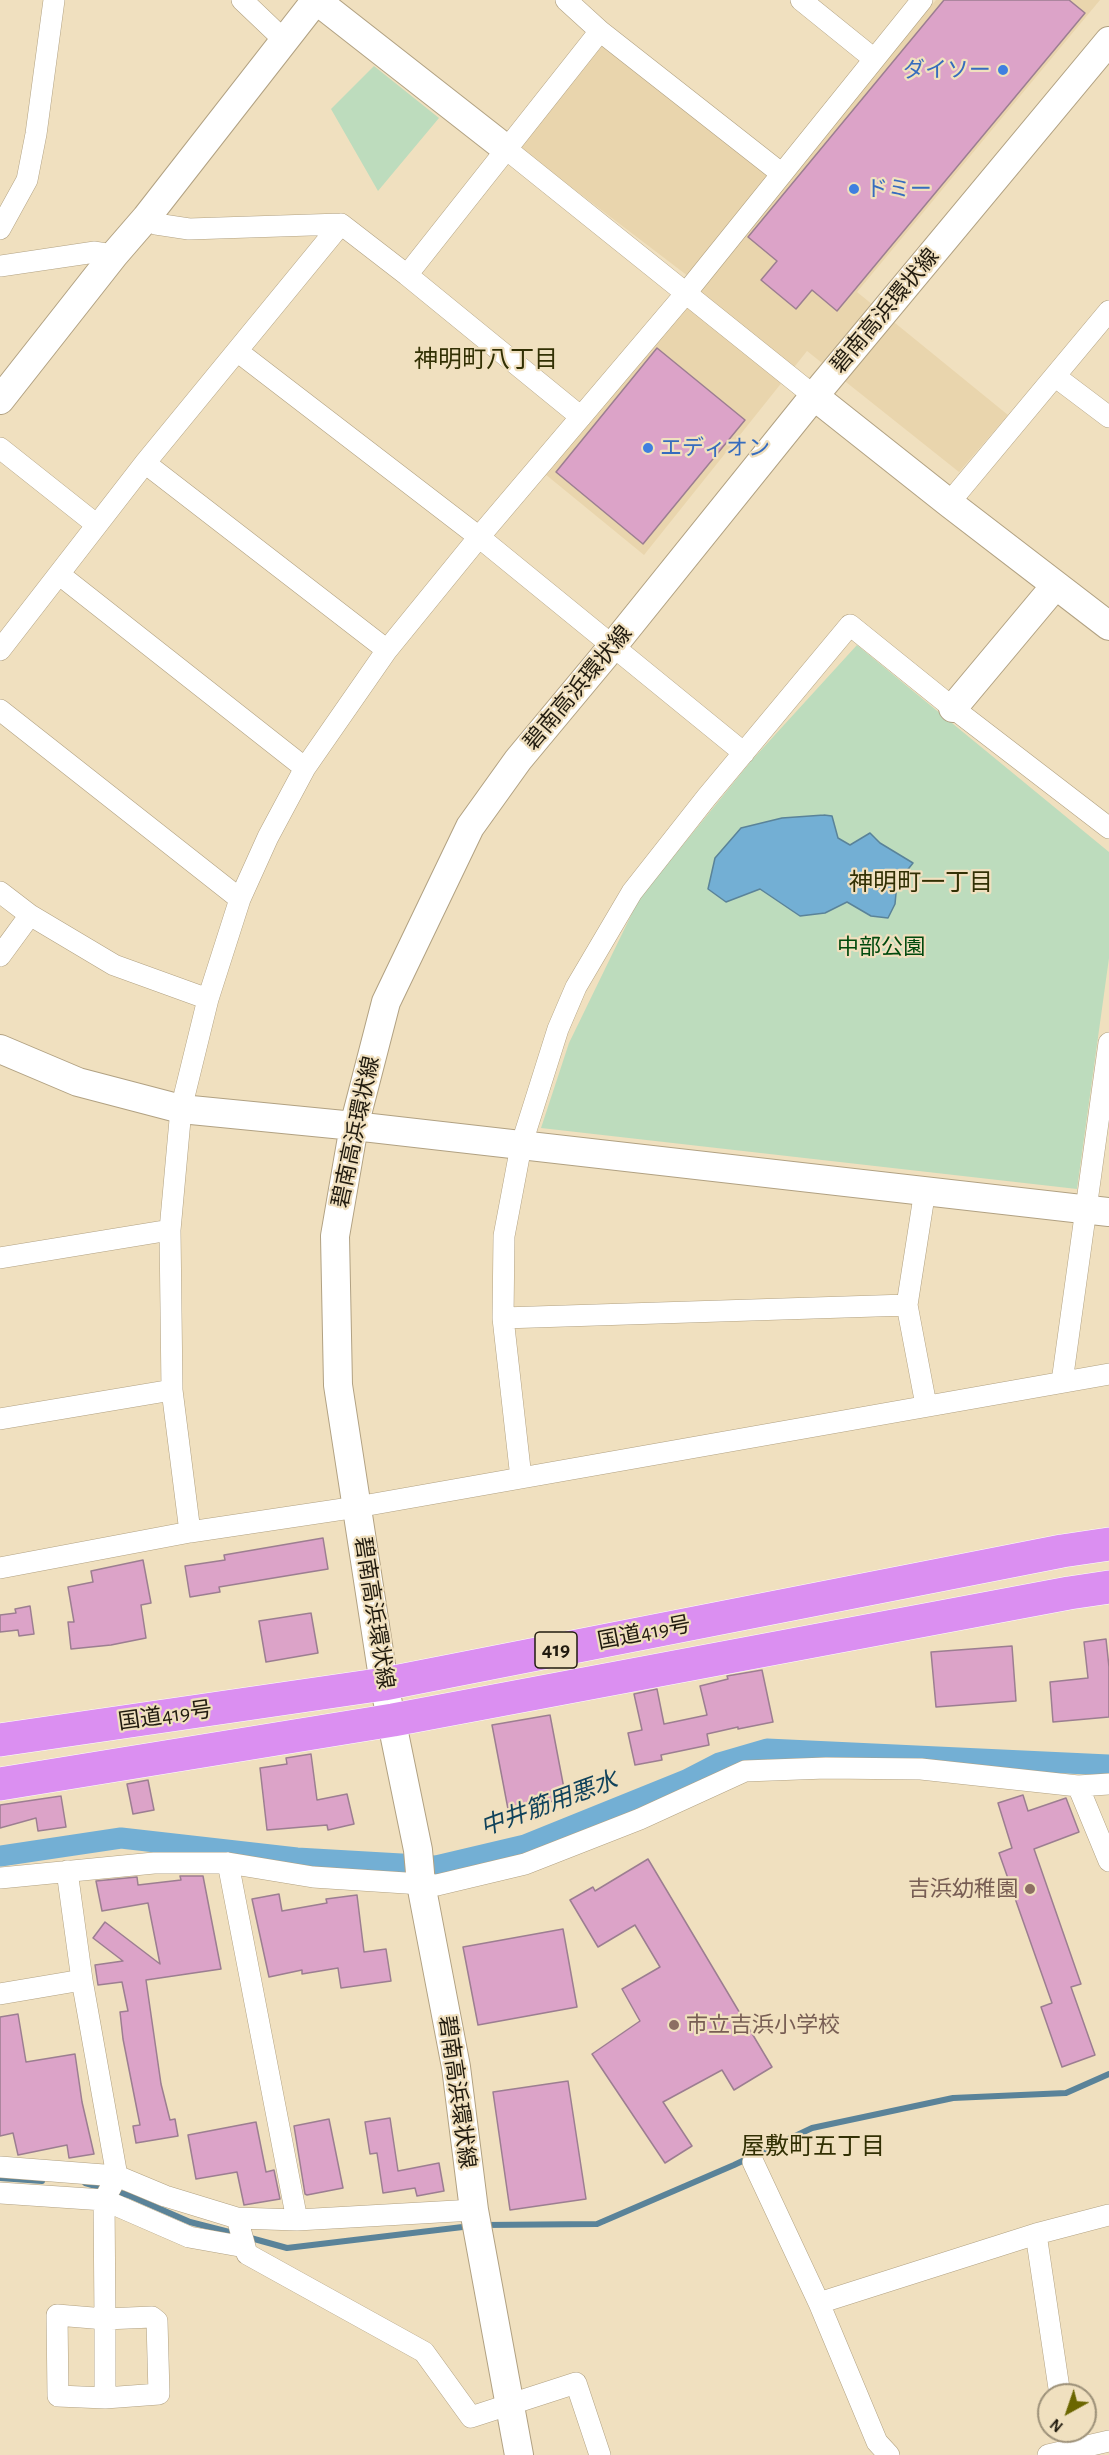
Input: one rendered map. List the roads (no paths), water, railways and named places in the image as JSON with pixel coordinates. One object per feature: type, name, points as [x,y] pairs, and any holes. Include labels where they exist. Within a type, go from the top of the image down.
[{"type":"highway","name":"国道419号","points":[[0,1740],[384,1684],[1039,1555],[1109,1544]]},
{"type":"highway","name":"国道419号","points":[[0,1784],[393,1720],[1109,1587]]},
{"type":"main road","points":[[0,400],[316,0],[505,148]]},
{"type":"main road","name":"碧南高浜環状線","points":[[519,2455],[476,2221],[456,2067],[421,1884],[418,1850],[384,1684],[338,1385],[335,1236],[354,1126],[386,1002],[470,827],[518,760],[612,648],[814,396],[1109,41]]},
{"type":"main road","points":[[814,396],[1109,626]]},
{"type":"main road","points":[[953,708],[1055,586]]},
{"type":"main road","points":[[0,1049],[78,1082],[181,1109],[354,1126],[1097,1210]]},
{"type":"street","points":[[0,230],[27,180],[36,134],[54,0]]},
{"type":"street","points":[[242,0],[284,40]]},
{"type":"street","points":[[566,0],[600,31],[782,174]]},
{"type":"street","points":[[801,0],[874,59]]},
{"type":"street","points":[[190,1532],[172,1390],[170,1230],[181,1109],[208,999],[240,899],[268,837],[305,768],[387,651],[479,537],[686,292],[922,0]]},
{"type":"street","points":[[407,275],[505,148],[600,31]]},
{"type":"street","points":[[505,148],[814,396]]},
{"type":"street","points":[[146,218],[156,224],[189,229],[341,224],[581,417]]},
{"type":"street","points":[[0,650],[145,463],[341,224]]},
{"type":"street","points":[[0,266],[95,252],[114,255]]},
{"type":"street","points":[[949,503],[1109,311]]},
{"type":"street","points":[[237,351],[479,537],[612,648],[744,753]]},
{"type":"street","points":[[1056,377],[1109,417]]},
{"type":"street","points":[[0,448],[97,525]]},
{"type":"street","points":[[145,463],[387,651]]},
{"type":"street","points":[[60,575],[305,768]]},
{"type":"street","points":[[522,1478],[503,1318],[504,1236],[521,1146],[558,1029],[576,987],[632,892],[705,798],[850,625],[1109,828]]},
{"type":"street","points":[[0,710],[240,899]]},
{"type":"street","points":[[0,892],[30,915],[114,965],[208,999]]},
{"type":"street","points":[[0,956],[30,915]]},
{"type":"street","points":[[1062,1382],[1097,1210],[1109,1043]]},
{"type":"street","points":[[925,1190],[907,1305],[926,1405]]},
{"type":"street","points":[[0,1258],[170,1230]]},
{"type":"street","points":[[503,1318],[907,1305]]},
{"type":"street","points":[[0,1568],[190,1532],[357,1507],[1109,1374]]},
{"type":"street","points":[[0,1419],[172,1390]]},
{"type":"street","points":[[0,1878],[154,1863],[228,1863],[313,1877],[437,1886],[525,1864],[640,1819],[745,1771],[921,1768],[1078,1786],[1109,1785]]},
{"type":"street","points":[[1078,1786],[1109,1861]]},
{"type":"street","points":[[228,1863],[297,2220]]},
{"type":"street","points":[[67,1871],[82,1980],[116,2177],[105,2200],[105,2398]]},
{"type":"street","points":[[0,1994],[82,1980]]},
{"type":"street","points":[[753,2162],[819,2303],[877,2442],[889,2455]]},
{"type":"street","points":[[0,2167],[116,2177],[237,2220],[476,2221]]},
{"type":"street","points":[[0,2193],[105,2200],[189,2237],[245,2246]]},
{"type":"street","points":[[819,2303],[1036,2234],[1109,2215]]},
{"type":"street","points":[[237,2220],[247,2254],[424,2352],[471,2417],[576,2383],[600,2455]]},
{"type":"street","points":[[1036,2234],[1058,2383]]},
{"type":"street","points":[[57,2315],[105,2319],[152,2317],[157,2321],[159,2394],[105,2398],[58,2396],[57,2315]]},
{"type":"street","points":[[1060,2445],[1109,2441]]},
{"type":"water","points":[[832,816],[838,838],[850,845],[870,833],[880,843],[913,863],[897,883],[895,904],[888,918],[871,916],[847,902],[825,913],[800,916],[760,889],[726,902],[708,889],[715,858],[741,828],[782,818]]},
{"type":"waterway","name":"中井筋用悪水","points":[[0,1856],[121,1838],[297,1858],[436,1866],[525,1845],[686,1780],[719,1763],[767,1749],[1109,1765]]},
{"type":"waterway","points":[[484,2225],[597,2224],[734,2165],[812,2128],[953,2098],[1066,2093],[1109,2074]]},
{"type":"waterway","points":[[0,2178],[42,2181]]},
{"type":"waterway","points":[[85,2183],[128,2195],[190,2222],[237,2234]]},
{"type":"waterway","points":[[247,2237],[287,2248],[471,2226]]},
{"type":"place","name":"ダイソー","points":[[1003,70]]},
{"type":"place","name":"ドミー","points":[[854,189]]},
{"type":"place","name":"エディオン","points":[[648,448]]},
{"type":"place","name":"吉浜幼稚園","points":[[1030,1889]]},
{"type":"place","name":"市立吉浜小学校","points":[[674,2025]]},
{"type":"district","name":"神明町八丁目","points":[[486,360]]},
{"type":"district","name":"神明町一丁目","points":[[921,883]]},
{"type":"district","name":"屋敷町五丁目","points":[[813,2147]]},
{"type":"park label","name":"中部公園","points":[[881,947]]}]
